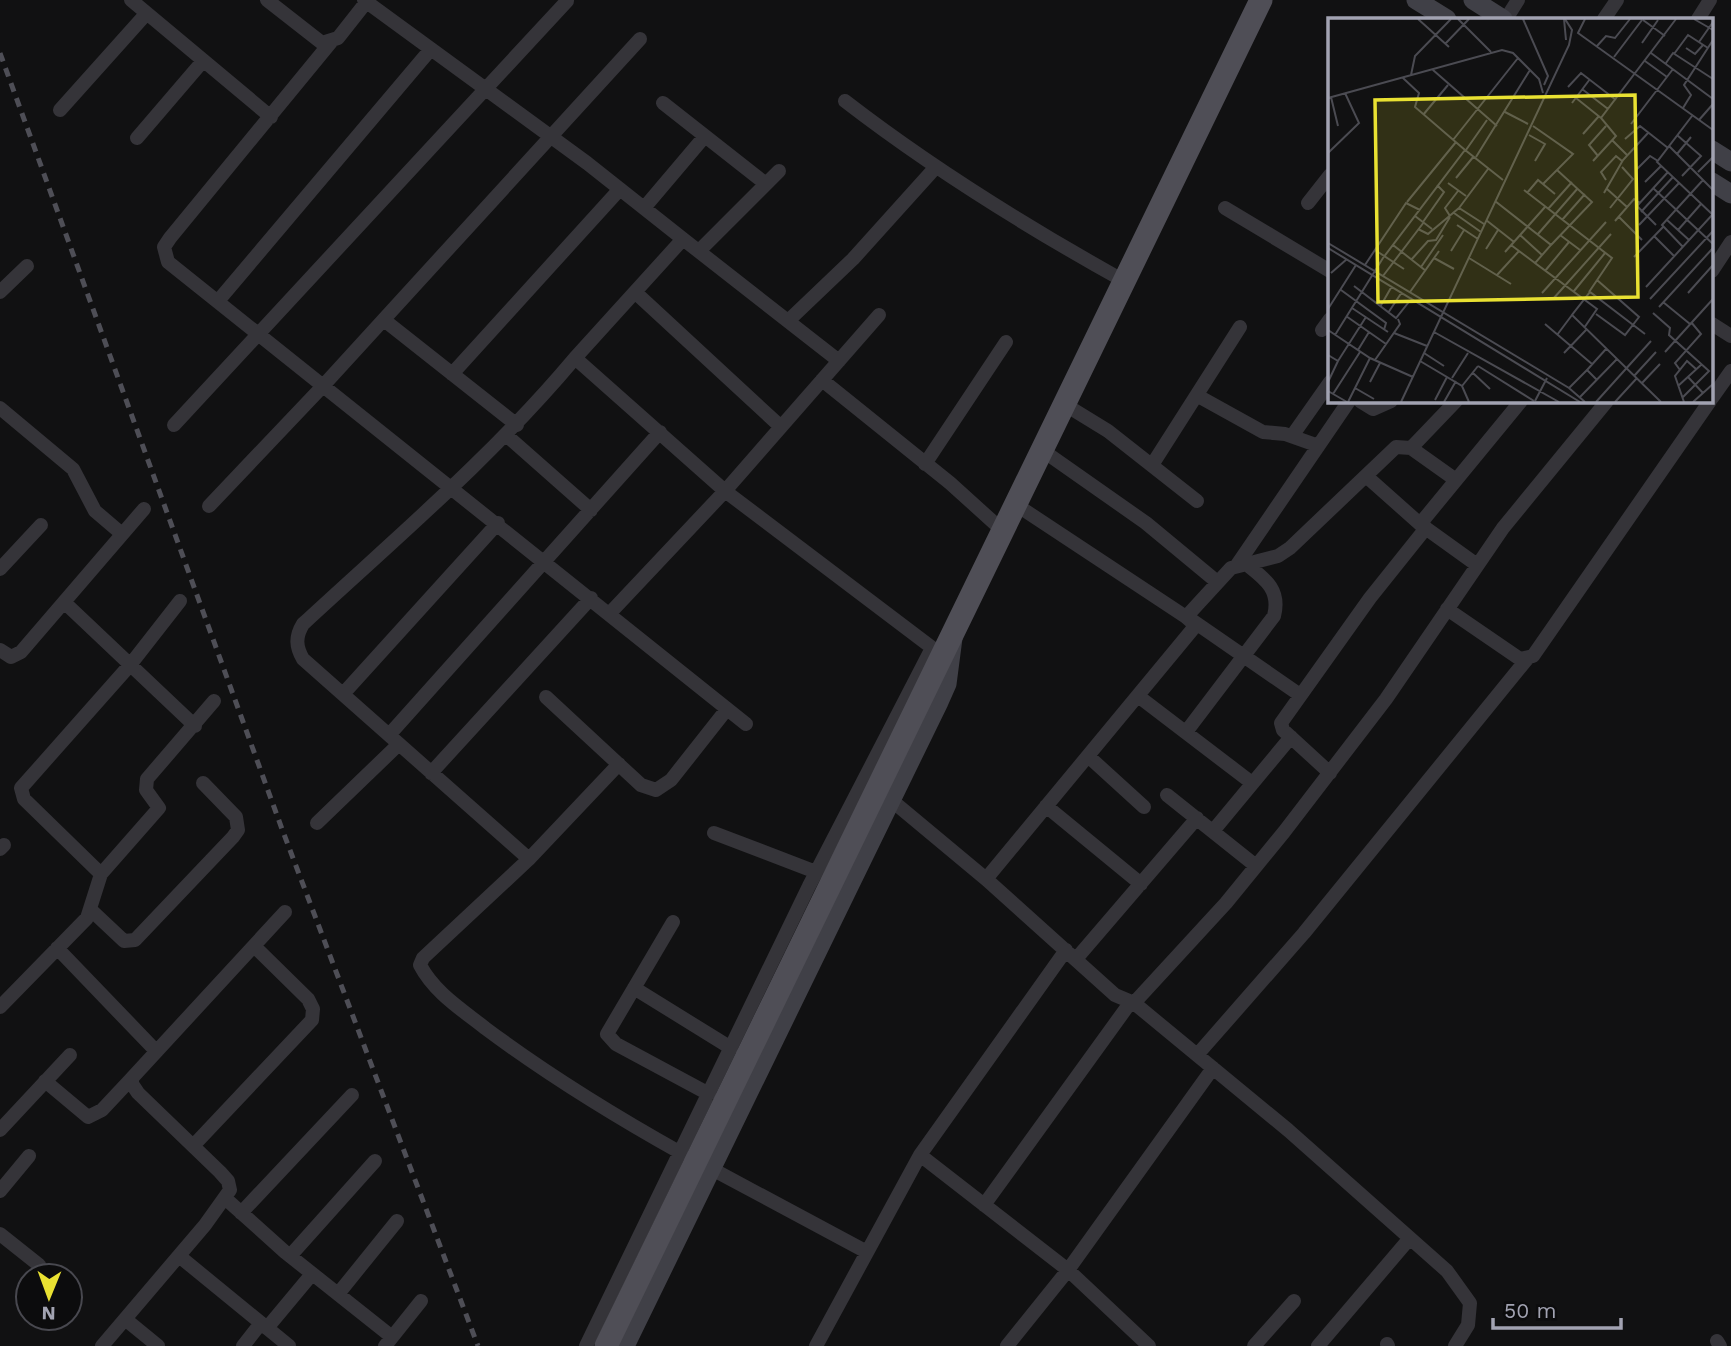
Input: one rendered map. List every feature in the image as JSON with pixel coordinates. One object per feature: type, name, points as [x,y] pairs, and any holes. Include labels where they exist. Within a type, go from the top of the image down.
[{"type":"main road","points":[[606,1346],[938,657],[953,634],[1261,0]]},
{"type":"main road","points":[[1416,0],[1445,18]]},
{"type":"main road","points":[[1473,0],[1502,18]]},
{"type":"main road","points":[[1714,151],[1731,162]]},
{"type":"main road","points":[[1714,183],[1731,194]]},
{"type":"main road","points":[[625,1346],[947,684],[953,634]]},
{"type":"street","points":[[131,0],[271,117]]},
{"type":"street","points":[[267,0],[314,39],[331,42]]},
{"type":"street","points":[[1505,18],[1518,0]]},
{"type":"street","points":[[1605,18],[1617,0]]},
{"type":"street","points":[[1699,18],[1710,0]]},
{"type":"street","points":[[746,724],[546,561],[258,336],[168,262],[164,247],[366,1],[620,189],[839,361]]},
{"type":"street","points":[[174,425],[567,1]]},
{"type":"street","points":[[60,110],[146,13]]},
{"type":"street","points":[[209,506],[384,320],[640,39]]},
{"type":"street","points":[[218,301],[431,49]]},
{"type":"street","points":[[137,138],[203,61]]},
{"type":"street","points":[[845,101],[935,168],[1037,232],[1124,281]]},
{"type":"street","points":[[663,103],[766,184]]},
{"type":"street","points":[[644,208],[705,136]]},
{"type":"street","points":[[789,321],[853,259],[935,168]]},
{"type":"street","points":[[699,251],[779,171]]},
{"type":"street","points":[[1308,203],[1328,178]]},
{"type":"street","points":[[453,374],[620,189]]},
{"type":"street","points":[[1225,208],[1328,270]]},
{"type":"street","points":[[529,859],[303,659],[297,649],[299,630],[452,490],[512,430],[683,239]]},
{"type":"street","points":[[1714,268],[1731,242]]},
{"type":"street","points":[[0,292],[27,266]]},
{"type":"street","points":[[636,293],[781,427]]},
{"type":"street","points":[[610,613],[725,491],[879,315]]},
{"type":"street","points":[[384,320],[453,374],[591,510]]},
{"type":"street","points":[[1714,325],[1731,336]]},
{"type":"street","points":[[1152,465],[1240,327]]},
{"type":"street","points":[[925,464],[1006,342]]},
{"type":"street","points":[[575,358],[725,491],[938,657],[816,872],[586,1346]]},
{"type":"street","points":[[1714,395],[1731,371]]},
{"type":"street","points":[[822,380],[1002,530]]},
{"type":"street","points":[[1292,436],[1328,385]]},
{"type":"street","points":[[1198,396],[1263,432],[1292,436],[1316,445]]},
{"type":"street","points":[[986,878],[1192,630],[1190,619],[1216,581],[1241,564],[1316,445],[1348,402]]},
{"type":"street","points":[[1362,402],[1373,409],[1389,402]]},
{"type":"street","points":[[1411,448],[1454,402]]},
{"type":"street","points":[[984,1205],[1132,1003],[1144,996],[1256,866],[1330,773],[1386,699],[1503,528],[1606,402]]},
{"type":"street","points":[[1197,1055],[1304,933],[1527,659],[1539,648],[1709,402]]},
{"type":"street","points":[[1330,773],[1291,737],[1281,723],[1514,403]]},
{"type":"street","points":[[1064,404],[1108,431],[1197,501]]},
{"type":"street","points":[[0,408],[73,469],[95,511],[122,534]]},
{"type":"street","points":[[317,823],[394,740],[660,432]]},
{"type":"street","points":[[1241,564],[1273,558],[1290,548],[1396,447],[1411,448],[1456,480]]},
{"type":"street","points":[[1042,450],[1146,523],[1216,581]]},
{"type":"street","points":[[1366,476],[1423,526],[1477,565]]},
{"type":"street","points":[[1015,504],[1300,695]]},
{"type":"street","points":[[0,650],[16,656],[144,509]]},
{"type":"street","points":[[343,694],[498,523]]},
{"type":"street","points":[[0,569],[41,525]]},
{"type":"street","points":[[1185,732],[1274,616],[1276,598],[1272,586],[1241,564]]},
{"type":"street","points":[[431,772],[591,598]]},
{"type":"street","points":[[101,874],[24,799],[21,788],[130,665],[180,601]]},
{"type":"street","points":[[64,603],[195,726]]},
{"type":"street","points":[[1447,609],[1520,659],[1527,659]]},
{"type":"street","points":[[1138,696],[1252,783]]},
{"type":"street","points":[[545,697],[647,789],[662,788],[671,780],[727,709]]},
{"type":"street","points":[[0,1007],[91,910],[101,874],[158,811],[159,805],[145,787],[147,779],[214,701]]},
{"type":"street","points":[[1213,831],[1291,737]]},
{"type":"street","points":[[1088,756],[1144,807]]},
{"type":"street","points":[[619,764],[529,859],[438,943],[420,965],[433,985],[506,1043],[580,1096],[681,1153]]},
{"type":"street","points":[[91,910],[124,941],[135,940],[233,837],[239,825],[236,817],[203,783]]},
{"type":"street","points":[[1167,795],[1256,866]]},
{"type":"street","points":[[890,799],[986,878],[1115,995],[1132,1003],[1213,1068],[1447,1271],[1470,1303],[1468,1325],[1455,1346]]},
{"type":"street","points":[[1046,806],[1141,884]]},
{"type":"street","points":[[816,1346],[919,1155],[1071,955],[1141,884],[1197,818]]},
{"type":"street","points":[[714,833],[816,872]]},
{"type":"street","points":[[45,1082],[88,1116],[102,1110],[285,912]]},
{"type":"street","points":[[673,922],[607,1034],[610,1040],[709,1094]]},
{"type":"street","points":[[193,1146],[312,1020],[313,1009],[308,999],[254,946]]},
{"type":"street","points":[[57,948],[156,1051]]},
{"type":"street","points":[[634,988],[731,1048]]},
{"type":"street","points":[[0,1130],[70,1055]]},
{"type":"street","points":[[1007,1346],[1068,1270],[1213,1068]]},
{"type":"street","points":[[102,1346],[226,1199],[230,1190],[228,1181],[138,1093],[132,1084],[132,1078]]},
{"type":"street","points":[[241,1213],[352,1095]]},
{"type":"street","points":[[919,1155],[1068,1270],[1149,1346]]},
{"type":"street","points":[[0,1191],[29,1156]]},
{"type":"street","points":[[290,1256],[375,1161]]},
{"type":"street","points":[[712,1169],[865,1251]]},
{"type":"street","points":[[226,1199],[389,1341],[421,1301]]},
{"type":"street","points":[[338,1294],[397,1221]]},
{"type":"street","points":[[0,1234],[35,1262]]},
{"type":"street","points":[[1318,1346],[1410,1238]]},
{"type":"street","points":[[179,1256],[289,1346]]},
{"type":"street","points":[[243,1346],[312,1274]]},
{"type":"street","points":[[1254,1346],[1294,1301]]},
{"type":"street","points":[[125,1319],[158,1346]]},
{"type":"railway","points":[[0,53],[282,829],[478,1346]]}]
